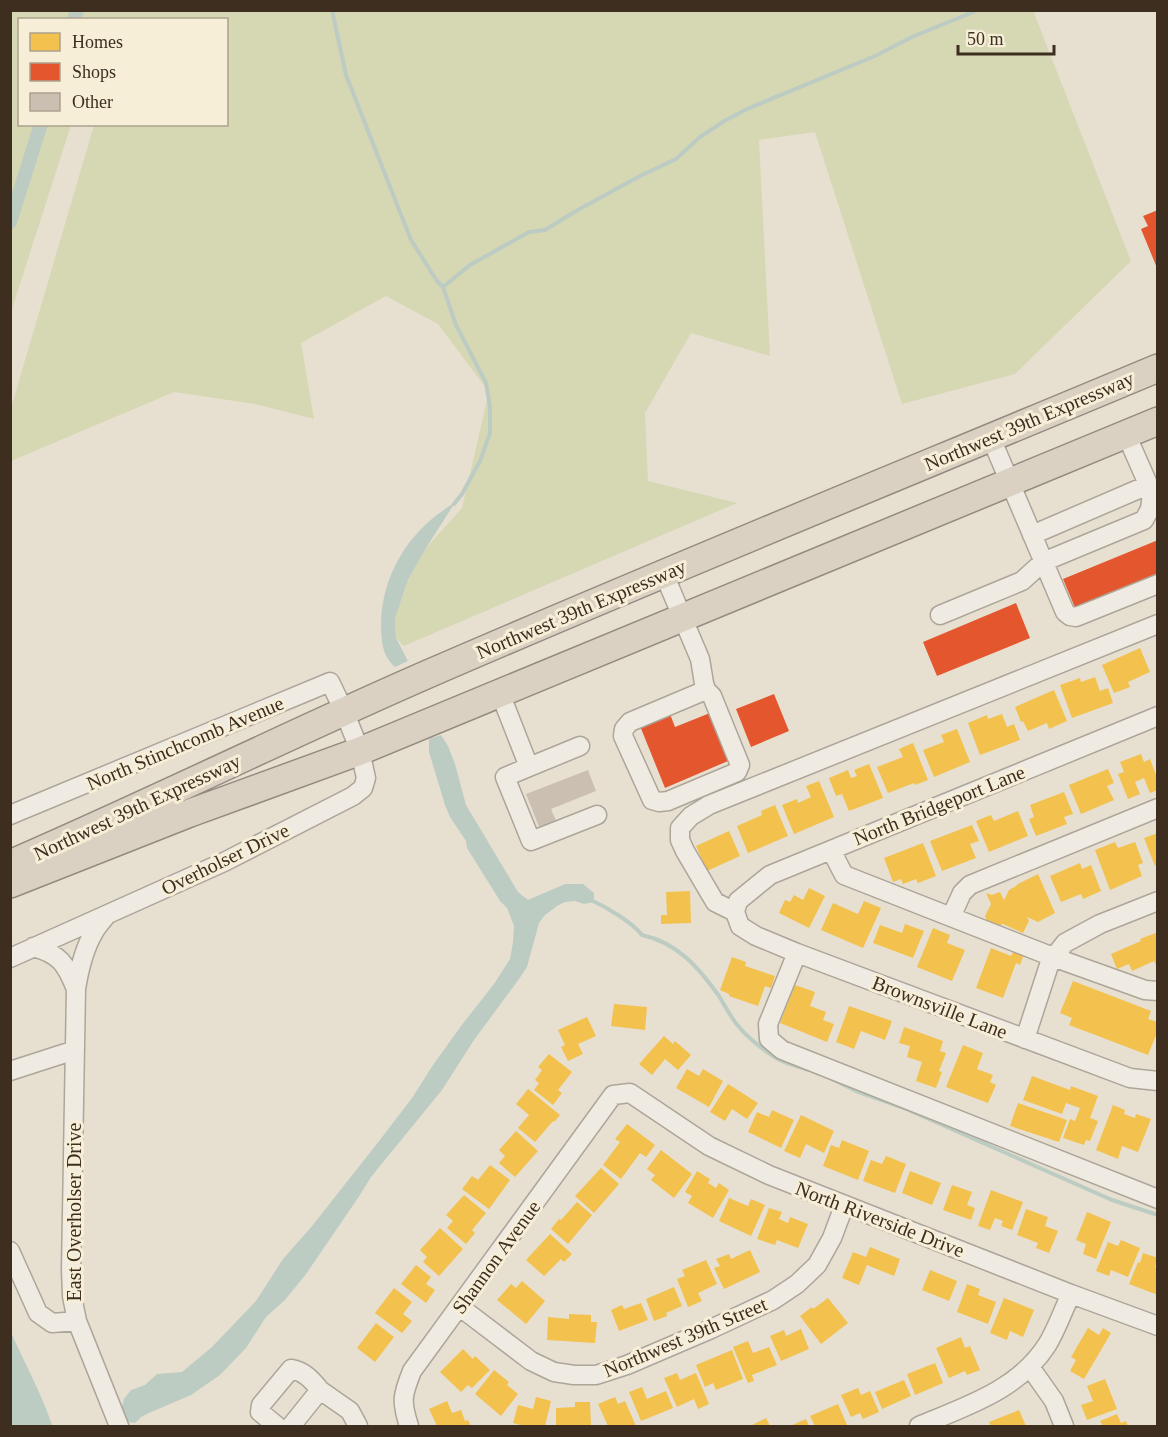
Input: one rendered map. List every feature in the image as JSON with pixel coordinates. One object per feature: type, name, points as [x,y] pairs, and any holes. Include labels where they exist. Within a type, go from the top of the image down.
[{"type":"highway","name":"Northwest 39th Expressway","points":[[10,864],[154,801],[344,711],[540,626],[1158,368]]},
{"type":"highway","name":"Northwest 39th Expressway","points":[[10,884],[190,813],[360,751],[1158,421]]},
{"type":"street","points":[[940,615],[1022,581],[1044,562],[1144,520],[1154,511],[1152,493],[1126,434]]},
{"type":"street","points":[[990,438],[1065,612],[1074,617],[1158,584]]},
{"type":"street","points":[[1032,535],[1148,485]]},
{"type":"street","points":[[664,574],[700,658],[706,690],[712,696],[740,765],[737,772],[668,801],[652,800],[623,736],[624,729],[630,722],[706,690]]},
{"type":"street","name":"Brownsville Lane","points":[[1158,624],[709,806],[691,816],[680,828],[680,840],[685,851],[715,902],[735,912],[740,926],[756,936],[1130,1078],[1158,1081]]},
{"type":"street","name":"North Stinchcomb Avenue","points":[[10,815],[330,682],[344,711]]},
{"type":"street","points":[[500,693],[529,767]]},
{"type":"street","name":"Overholser Drive","points":[[10,958],[224,862],[353,796],[363,788],[366,778],[360,751],[344,711]]},
{"type":"street","name":"North Bridgeport Lane","points":[[735,912],[738,901],[770,875],[1158,716]]},
{"type":"street","points":[[580,746],[505,777],[531,841],[597,815]]},
{"type":"street","points":[[951,917],[962,893],[970,885],[1158,808]]},
{"type":"street","points":[[831,850],[844,875],[1053,957],[1144,990],[1158,991]]},
{"type":"street","points":[[1025,1039],[1050,962],[1065,943],[1100,924],[1158,901]]},
{"type":"street","name":"East Overholser Drive","points":[[107,915],[94,932],[87,947],[76,988],[71,1270],[72,1296],[77,1321],[119,1426]]},
{"type":"street","name":"East Overholser Drive","points":[[33,947],[47,951],[62,962],[69,971],[76,988]]},
{"type":"street","points":[[797,953],[768,1024],[769,1039],[782,1050],[1158,1199]]},
{"type":"street","points":[[10,1071],[75,1050]]},
{"type":"street","name":"North Riverside Drive","points":[[613,1095],[630,1093],[709,1146],[769,1175],[1158,1326]]},
{"type":"street","name":"Shannon Avenue","points":[[409,1426],[403,1407],[403,1392],[412,1371],[613,1095]]},
{"type":"street","name":"Northwest 39th Street","points":[[460,1307],[531,1361],[554,1372],[596,1375],[627,1365],[721,1324],[773,1300],[797,1284],[817,1265],[832,1239],[844,1206]]},
{"type":"street","points":[[10,1251],[38,1314],[52,1323],[77,1321]]},
{"type":"street","points":[[919,1426],[994,1394],[1030,1367],[1048,1344],[1071,1294]]},
{"type":"street","points":[[1030,1367],[1054,1401],[1064,1426]]},
{"type":"street","points":[[277,1426],[260,1412],[261,1405],[291,1369],[298,1370],[311,1379],[320,1390],[350,1411],[358,1426]]},
{"type":"street","points":[[291,1426],[320,1390]]},
{"type":"green space","points":[[11,10],[1038,11],[1034,13],[1131,261],[1015,374],[902,404],[815,132],[759,140],[770,356],[691,333],[645,413],[648,481],[737,503],[404,646],[396,638],[395,619],[408,580],[426,548],[462,508],[489,392],[438,324],[386,296],[301,343],[314,419],[255,404],[174,392],[11,461],[11,408],[94,126],[228,126],[228,18],[18,18],[18,126],[71,126],[11,312]]},
{"type":"shaded area","points":[[456,501],[408,580],[395,619],[396,638],[408,661],[395,667],[386,654],[381,635],[384,597],[388,582],[402,554],[421,529]]},
{"type":"shaded area","points":[[441,735],[455,764],[466,805],[518,892],[528,900],[565,884],[583,884],[594,893],[594,902],[584,904],[575,901],[565,902],[544,916],[539,923],[527,967],[519,979],[474,1040],[442,1090],[371,1177],[306,1274],[285,1300],[266,1317],[246,1348],[220,1375],[191,1395],[141,1417],[135,1423],[127,1422],[121,1410],[124,1399],[131,1390],[145,1385],[157,1374],[182,1372],[212,1347],[256,1301],[283,1259],[312,1226],[412,1098],[433,1065],[510,959],[514,926],[507,908],[500,901],[467,848],[466,841],[445,805],[429,752],[429,739]]},
{"type":"shaded area","points":[[10,1330],[52,1425],[55,1426],[11,1426]]},
{"type":"building: Homes","points":[[1140,648],[1150,672],[1128,682],[1130,687],[1114,693],[1102,665]]},
{"type":"building: Homes","points":[[1095,677],[1100,691],[1108,688],[1113,703],[1072,718],[1060,685],[1080,678],[1081,682]]},
{"type":"building: Homes","points":[[1054,690],[1067,721],[1049,729],[1047,723],[1028,731],[1023,721],[1021,722],[1015,707]]},
{"type":"building: Homes","points":[[1002,714],[1007,727],[1014,724],[1020,740],[980,755],[968,723],[987,715],[988,719]]},
{"type":"building: Homes","points":[[957,729],[970,762],[934,777],[923,750],[944,742],[941,735]]},
{"type":"building: Homes","points":[[913,743],[928,780],[888,793],[877,767],[903,757],[899,749]]},
{"type":"building: Homes","points":[[1141,754],[1144,762],[1150,759],[1156,775],[1158,774],[1158,790],[1150,793],[1144,778],[1135,782],[1140,794],[1128,799],[1118,774],[1124,772],[1120,762]]},
{"type":"building: Homes","points":[[869,764],[883,798],[849,811],[842,794],[836,796],[829,778],[848,770],[851,778],[857,776],[854,770]]},
{"type":"building: Homes","points":[[1108,769],[1114,783],[1107,786],[1114,800],[1081,814],[1069,785]]},
{"type":"building: Homes","points":[[819,781],[834,817],[794,834],[782,805],[797,799],[798,803],[811,797],[806,786]]},
{"type":"building: Homes","points":[[1064,792],[1073,814],[1064,817],[1067,824],[1036,836],[1029,819],[1034,817],[1030,805]]},
{"type":"building: Homes","points":[[775,805],[788,836],[748,853],[737,826],[762,815],[761,811]]},
{"type":"building: Homes","points":[[1018,811],[1028,836],[989,852],[976,821],[991,815],[994,821]]},
{"type":"building: Homes","points":[[972,825],[979,841],[970,844],[976,858],[942,871],[930,841]]},
{"type":"building: Homes","points":[[729,831],[740,856],[707,871],[696,846]]},
{"type":"building: Homes","points":[[1158,833],[1158,864],[1155,866],[1144,838]]},
{"type":"building: Homes","points":[[1115,842],[1118,848],[1135,842],[1143,863],[1138,865],[1142,876],[1110,890],[1095,850]]},
{"type":"building: Homes","points":[[923,843],[936,876],[918,883],[916,879],[903,884],[901,879],[893,882],[884,858]]},
{"type":"building: Homes","points":[[1080,863],[1082,869],[1091,865],[1101,891],[1083,899],[1081,894],[1061,902],[1050,876]]},
{"type":"building: Homes","points":[[1038,874],[1055,913],[1038,922],[1027,917],[1029,921],[1023,933],[1003,924],[998,926],[987,921],[985,916],[991,904],[986,893],[992,895],[1000,892],[1004,900],[1009,890]]},
{"type":"building: Homes","points":[[809,888],[825,896],[809,928],[779,913],[785,900],[790,902],[794,895],[803,900]]},
{"type":"building: Homes","points":[[690,891],[691,923],[661,924],[661,915],[667,915],[666,892]]},
{"type":"building: Homes","points":[[864,901],[881,908],[863,948],[821,930],[833,903],[858,914]]},
{"type":"building: Homes","points":[[905,924],[924,931],[913,958],[873,943],[880,925],[902,933]]},
{"type":"building: Homes","points":[[933,928],[950,935],[947,943],[965,950],[952,981],[917,967]]},
{"type":"building: Homes","points":[[1158,932],[1158,969],[1154,961],[1132,971],[1129,964],[1117,969],[1111,954]]},
{"type":"building: Homes","points":[[991,948],[1011,956],[1014,950],[1024,954],[1020,965],[1016,963],[1003,998],[976,988]]},
{"type":"building: Homes","points":[[732,957],[746,962],[745,966],[775,976],[771,988],[765,986],[758,1006],[729,996],[720,990]]},
{"type":"building: Homes","points":[[1073,981],[1151,1011],[1148,1019],[1158,1022],[1158,1030],[1148,1055],[1069,1025],[1072,1018],[1060,1013]]},
{"type":"building: Homes","points":[[795,985],[815,992],[810,1006],[826,1012],[823,1020],[834,1024],[827,1042],[780,1023]]},
{"type":"building: Homes","points":[[614,1004],[647,1007],[645,1030],[611,1026]]},
{"type":"building: Homes","points":[[849,1006],[892,1021],[885,1040],[861,1031],[854,1049],[836,1042]]},
{"type":"building: Homes","points":[[587,1017],[596,1036],[578,1044],[583,1054],[568,1061],[561,1047],[565,1045],[558,1030]]},
{"type":"building: Homes","points":[[904,1027],[943,1041],[940,1051],[946,1053],[936,1088],[916,1081],[922,1062],[907,1057],[910,1046],[899,1043]]},
{"type":"building: Homes","points":[[664,1036],[673,1044],[675,1041],[691,1055],[678,1070],[665,1059],[652,1075],[639,1064]]},
{"type":"building: Homes","points":[[963,1045],[983,1053],[977,1069],[993,1075],[990,1082],[996,1085],[988,1103],[946,1087]]},
{"type":"building: Homes","points":[[549,1054],[572,1072],[558,1090],[562,1093],[553,1105],[534,1090],[539,1083],[535,1080],[542,1070],[538,1067]]},
{"type":"building: Homes","points":[[687,1069],[699,1076],[703,1069],[723,1081],[709,1107],[676,1088]]},
{"type":"building: Homes","points":[[1032,1076],[1070,1090],[1071,1086],[1098,1096],[1090,1118],[1098,1121],[1090,1141],[1086,1140],[1084,1145],[1063,1138],[1070,1119],[1075,1121],[1080,1108],[1066,1103],[1062,1114],[1023,1100]]},
{"type":"building: Homes","points":[[728,1084],[758,1103],[747,1119],[732,1109],[725,1121],[710,1112]]},
{"type":"building: Homes","points":[[528,1089],[560,1115],[535,1142],[518,1128],[529,1115],[516,1104]]},
{"type":"building: Homes","points":[[1018,1103],[1067,1120],[1059,1142],[1010,1126]]},
{"type":"building: Homes","points":[[1113,1105],[1125,1110],[1124,1114],[1135,1118],[1136,1114],[1151,1119],[1138,1152],[1122,1146],[1118,1159],[1096,1150]]},
{"type":"building: Homes","points":[[772,1110],[794,1120],[781,1148],[748,1132],[757,1112],[769,1117]]},
{"type":"building: Homes","points":[[801,1115],[834,1131],[824,1153],[806,1144],[800,1158],[784,1151]]},
{"type":"building: Homes","points":[[627,1124],[655,1145],[646,1157],[640,1153],[621,1179],[603,1165],[620,1142],[615,1139]]},
{"type":"building: Homes","points":[[516,1131],[538,1151],[515,1177],[499,1163],[505,1156],[499,1150]]},
{"type":"building: Homes","points":[[842,1140],[869,1151],[858,1180],[823,1166],[831,1145],[839,1148]]},
{"type":"building: Homes","points":[[661,1150],[692,1174],[674,1198],[651,1180],[655,1175],[647,1169]]},
{"type":"building: Homes","points":[[886,1156],[906,1164],[895,1193],[863,1181],[871,1160],[882,1164]]},
{"type":"building: Homes","points":[[490,1165],[510,1180],[489,1209],[462,1189],[472,1176],[478,1180]]},
{"type":"building: Homes","points":[[601,1168],[619,1184],[594,1213],[575,1196]]},
{"type":"building: Homes","points":[[697,1171],[710,1179],[708,1183],[716,1188],[719,1183],[729,1190],[713,1218],[688,1203],[692,1196],[685,1192]]},
{"type":"building: Homes","points":[[910,1171],[941,1183],[932,1205],[902,1193]]},
{"type":"building: Homes","points":[[952,1185],[972,1192],[967,1205],[975,1208],[971,1220],[943,1210]]},
{"type":"building: Homes","points":[[991,1190],[1023,1202],[1012,1230],[1001,1226],[1003,1221],[995,1218],[990,1230],[978,1226]]},
{"type":"building: Homes","points":[[464,1195],[486,1213],[472,1230],[475,1233],[466,1244],[447,1228],[453,1221],[446,1215]]},
{"type":"building: Homes","points":[[729,1198],[748,1206],[751,1199],[765,1205],[751,1236],[719,1221]]},
{"type":"building: Homes","points":[[577,1202],[592,1215],[568,1244],[551,1229]]},
{"type":"building: Homes","points":[[769,1208],[782,1212],[779,1219],[788,1223],[790,1217],[808,1224],[798,1248],[777,1240],[775,1245],[757,1239]]},
{"type":"building: Homes","points":[[1026,1209],[1048,1217],[1045,1226],[1058,1231],[1049,1253],[1036,1248],[1038,1243],[1017,1235]]},
{"type":"building: Homes","points":[[1087,1212],[1111,1222],[1096,1259],[1083,1254],[1086,1244],[1076,1240]]},
{"type":"building: Homes","points":[[440,1228],[463,1249],[439,1276],[423,1262],[427,1257],[420,1250]]},
{"type":"building: Homes","points":[[550,1234],[572,1254],[564,1262],[561,1259],[544,1276],[526,1260]]},
{"type":"building: Homes","points":[[1121,1240],[1140,1248],[1128,1277],[1111,1270],[1109,1276],[1096,1271],[1108,1242],[1118,1246]]},
{"type":"building: Homes","points":[[870,1247],[900,1259],[894,1276],[867,1265],[859,1285],[842,1278],[853,1252],[866,1257]]},
{"type":"building: Homes","points":[[750,1250],[760,1272],[724,1289],[714,1268],[720,1266],[716,1259],[729,1254],[731,1259]]},
{"type":"building: Homes","points":[[1143,1253],[1158,1258],[1155,1267],[1158,1269],[1158,1295],[1129,1284]]},
{"type":"building: Homes","points":[[706,1260],[717,1284],[698,1293],[702,1301],[688,1307],[677,1279],[685,1276],[682,1270]]},
{"type":"building: Homes","points":[[416,1265],[431,1277],[426,1284],[435,1290],[426,1303],[401,1284]]},
{"type":"building: Homes","points":[[930,1270],[957,1281],[949,1301],[922,1290]]},
{"type":"building: Homes","points":[[522,1281],[545,1301],[526,1324],[497,1300],[511,1284],[516,1288]]},
{"type":"building: Homes","points":[[967,1284],[980,1289],[978,1295],[996,1302],[988,1324],[957,1312]]},
{"type":"building: Homes","points":[[674,1287],[682,1306],[654,1321],[646,1299]]},
{"type":"building: Homes","points":[[394,1288],[412,1302],[403,1314],[412,1321],[402,1333],[375,1313]]},
{"type":"building: Homes","points":[[828,1298],[848,1323],[821,1344],[800,1316]]},
{"type":"building: Homes","points":[[1004,1298],[1034,1310],[1023,1337],[1010,1331],[1007,1340],[990,1333]]},
{"type":"building: Homes","points":[[641,1303],[648,1320],[619,1331],[611,1310],[622,1305],[624,1309]]},
{"type":"building: Homes","points":[[569,1314],[591,1315],[591,1322],[597,1322],[595,1343],[547,1340],[548,1317],[569,1319]]},
{"type":"building: Homes","points":[[376,1323],[394,1337],[375,1362],[357,1348]]},
{"type":"building: Homes","points":[[1088,1328],[1099,1335],[1103,1328],[1111,1333],[1084,1379],[1070,1371],[1076,1360],[1071,1357]]},
{"type":"building: Homes","points":[[801,1329],[809,1349],[781,1361],[770,1336],[784,1330],[786,1336]]},
{"type":"building: Homes","points":[[961,1337],[965,1348],[970,1346],[980,1370],[967,1375],[965,1371],[949,1378],[936,1348]]},
{"type":"building: Homes","points":[[748,1341],[753,1353],[769,1347],[777,1365],[752,1375],[754,1381],[748,1383],[733,1347]]},
{"type":"building: Homes","points":[[463,1349],[473,1359],[475,1356],[490,1370],[472,1388],[468,1385],[461,1392],[440,1372]]},
{"type":"building: Homes","points":[[732,1350],[743,1379],[716,1390],[713,1383],[705,1387],[696,1365]]},
{"type":"building: Homes","points":[[935,1363],[943,1383],[915,1395],[907,1374]]},
{"type":"building: Homes","points":[[494,1370],[509,1382],[507,1385],[518,1394],[501,1416],[475,1394]]},
{"type":"building: Homes","points":[[677,1373],[680,1380],[696,1373],[709,1404],[698,1409],[694,1399],[677,1407],[664,1378]]},
{"type":"building: Homes","points":[[1105,1379],[1117,1409],[1087,1420],[1081,1405],[1093,1401],[1087,1386]]},
{"type":"building: Homes","points":[[904,1380],[911,1396],[882,1409],[875,1392]]},
{"type":"building: Homes","points":[[642,1387],[647,1399],[666,1391],[673,1408],[641,1421],[629,1392]]},
{"type":"building: Homes","points":[[858,1388],[861,1395],[870,1391],[879,1412],[863,1419],[860,1413],[851,1417],[841,1395]]},
{"type":"building: Homes","points":[[536,1397],[551,1401],[545,1426],[524,1426],[513,1423],[518,1405],[533,1409]]},
{"type":"building: Homes","points":[[615,1397],[618,1404],[625,1401],[636,1426],[608,1426],[598,1404]]},
{"type":"building: Homes","points":[[447,1401],[452,1413],[461,1410],[465,1421],[468,1420],[471,1426],[437,1426],[429,1409]]},
{"type":"building: Homes","points":[[575,1402],[590,1402],[591,1426],[556,1426],[556,1408],[575,1407]]},
{"type":"building: Homes","points":[[838,1404],[847,1425],[815,1426],[810,1416]]},
{"type":"building: Homes","points":[[1019,1410],[1026,1426],[991,1426],[989,1422]]},
{"type":"building: Homes","points":[[1117,1414],[1121,1423],[1126,1421],[1128,1426],[1103,1426],[1100,1421]]},
{"type":"building: Homes","points":[[766,1418],[770,1426],[752,1425]]},
{"type":"building: Homes","points":[[806,1419],[809,1426],[790,1426]]},
{"type":"building: Shops","points":[[1158,210],[1157,268],[1141,229],[1148,226],[1143,216]]},
{"type":"building: Shops","points":[[1158,540],[1158,575],[1076,610],[1063,579]]},
{"type":"building: Shops","points":[[1016,603],[1030,638],[937,676],[923,642]]},
{"type":"building: Shops","points":[[774,694],[789,731],[751,747],[736,709]]},
{"type":"building: Shops","points":[[715,711],[735,758],[665,788],[640,726],[670,714],[675,727]]},
{"type":"building: Other","points":[[588,770],[596,791],[551,809],[557,823],[540,829],[526,794]]},
{"type":"waterway","points":[[75,18],[77,10]]},
{"type":"waterway","points":[[332,10],[346,75],[411,240],[443,287],[456,325],[486,383],[490,407],[490,433],[480,461],[454,504]]},
{"type":"waterway","points":[[443,287],[470,265],[529,232],[545,230],[640,176],[676,159],[700,137],[747,109],[978,10]]},
{"type":"waterway","points":[[10,222],[40,126]]},
{"type":"waterway","points":[[591,900],[625,920],[642,935],[677,950],[703,975],[733,1020],[748,1036],[777,1058],[809,1070]]},
{"type":"waterway","points":[[830,1078],[856,1091],[904,1108],[1112,1200],[1158,1215]]}]
